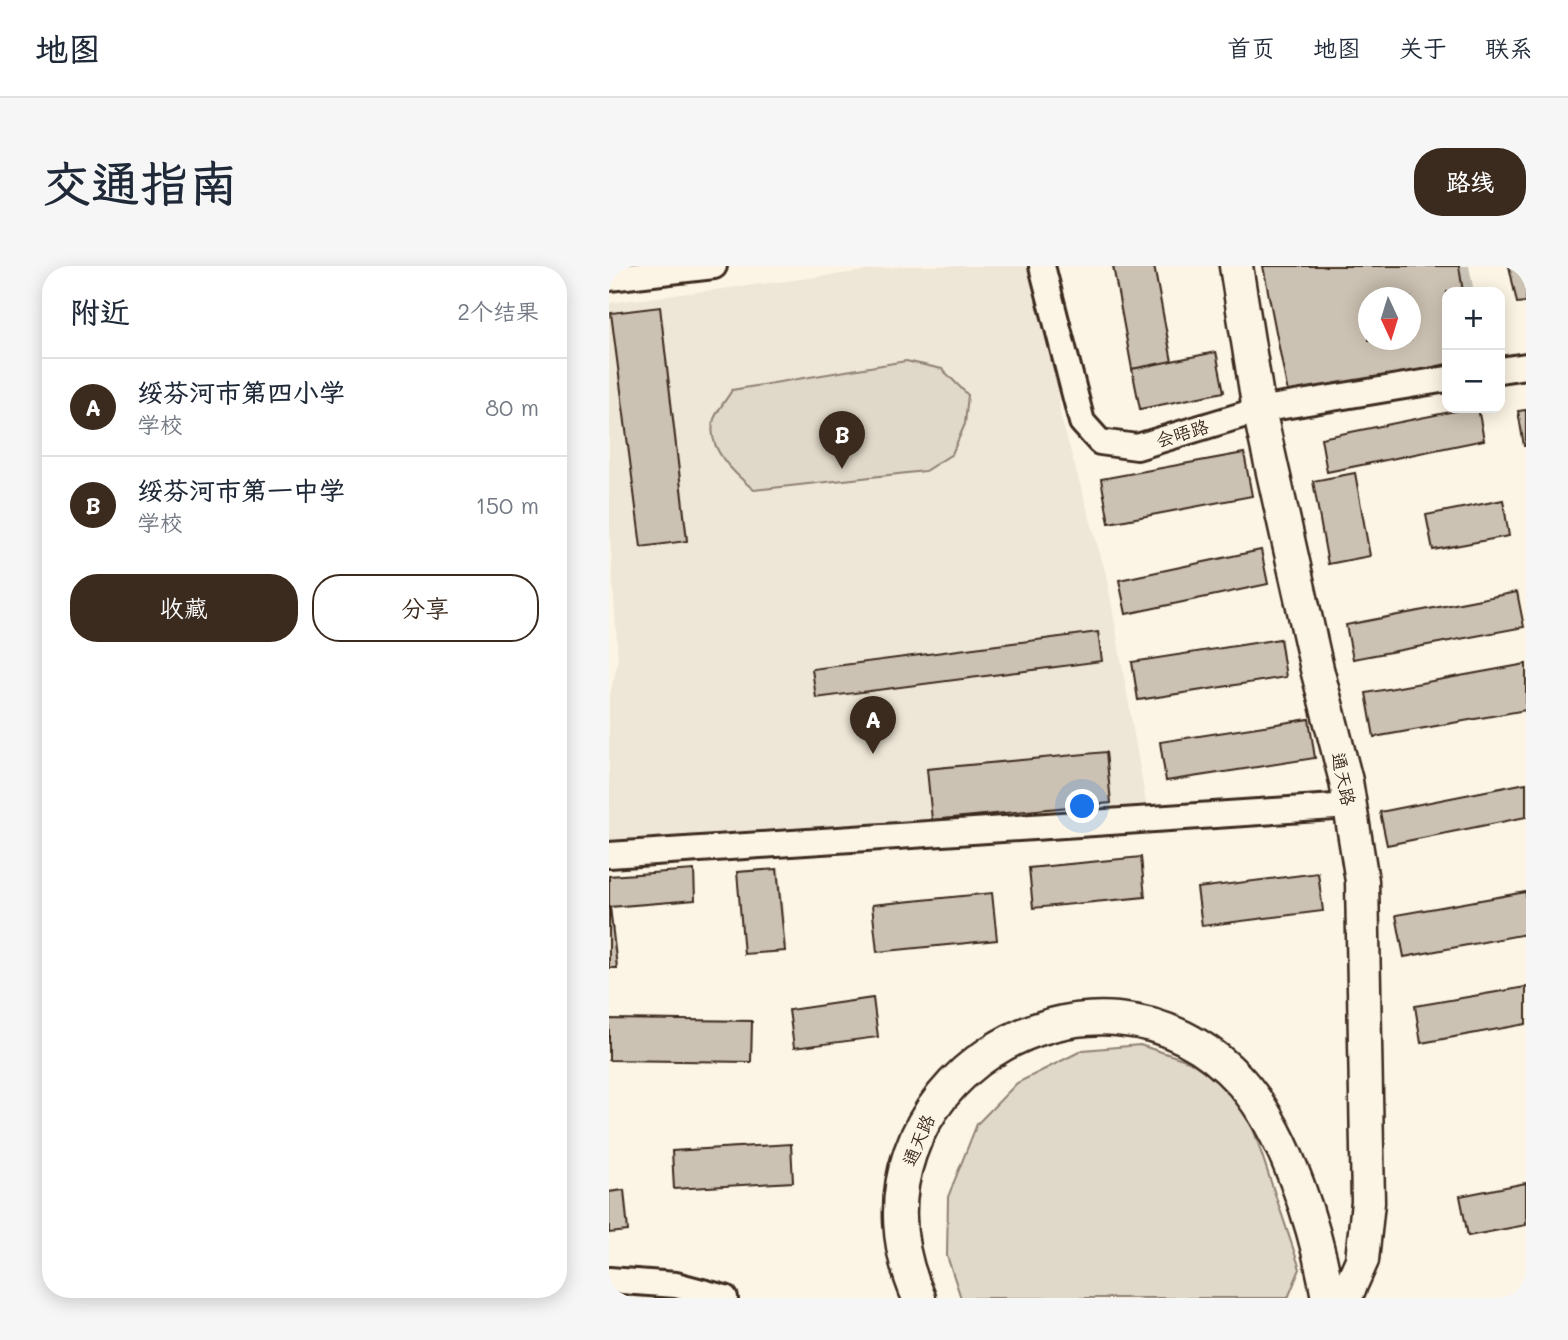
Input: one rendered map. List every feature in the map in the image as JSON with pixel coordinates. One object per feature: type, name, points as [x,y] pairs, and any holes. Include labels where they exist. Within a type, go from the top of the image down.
[{"type":"main road","name":"通天路","points":[[1236,266],[1259,410],[1350,806],[1362,881],[1368,1202],[1362,1260],[1345,1298]]},
{"type":"main road","name":"通天路","points":[[919,1298],[907,1271],[900,1238],[900,1204],[905,1171],[915,1139],[931,1109],[968,1067],[1006,1042],[1037,1028],[1070,1021],[1101,1019],[1133,1022],[1163,1031],[1218,1061],[1241,1082],[1261,1107],[1276,1134],[1319,1246],[1328,1298]]},
{"type":"street","points":[[609,278],[714,266]]},
{"type":"street","name":"会晤路","points":[[1042,266],[1082,422],[1100,442],[1137,447],[1259,410],[1442,380]]},
{"type":"street","points":[[1505,369],[1526,366]]},
{"type":"street","points":[[609,855],[1350,806]]},
{"type":"street","points":[[609,1280],[677,1285],[725,1298]]},
{"type":"shaded area","points":[[905,266],[1041,266],[1061,418],[1107,578],[1147,809],[933,833],[609,840],[609,699],[618,660],[609,520],[609,303]]},
{"type":"shaded area","points":[[906,361],[942,369],[968,395],[965,424],[952,454],[925,471],[754,490],[738,476],[718,450],[712,430],[714,419],[732,390]]},
{"type":"shaded area","points":[[1140,1045],[1189,1061],[1218,1078],[1246,1107],[1300,1269],[1288,1298],[961,1298],[947,1256],[948,1197],[977,1124],[1017,1083],[1083,1050]]},
{"type":"building","points":[[1113,266],[1154,266],[1172,362],[1132,369]]},
{"type":"building","points":[[1263,266],[1459,266],[1462,287],[1442,287],[1442,365],[1289,398]]},
{"type":"building","points":[[1509,266],[1526,266],[1526,302],[1517,303]]},
{"type":"building","points":[[660,307],[687,541],[641,547],[611,313]]},
{"type":"building","points":[[1216,352],[1224,392],[1140,409],[1132,369]]},
{"type":"building","points":[[1526,410],[1526,446],[1524,446],[1518,411]]},
{"type":"building","points":[[1445,413],[1479,413],[1484,440],[1327,472],[1321,438]]},
{"type":"building","points":[[1244,453],[1252,496],[1109,523],[1101,479]]},
{"type":"building","points":[[1355,473],[1370,556],[1328,564],[1313,481]]},
{"type":"building","points":[[1503,500],[1509,536],[1433,550],[1426,515]]},
{"type":"building","points":[[1261,550],[1268,584],[1126,614],[1119,580]]},
{"type":"building","points":[[1517,592],[1524,627],[1353,659],[1346,625]]},
{"type":"building","points":[[1098,632],[1102,661],[816,698],[812,669]]},
{"type":"building","points":[[1280,639],[1286,677],[1138,700],[1132,662]]},
{"type":"building","points":[[1526,664],[1526,710],[1374,737],[1366,693]]},
{"type":"building","points":[[1309,719],[1315,758],[1166,781],[1160,742]]},
{"type":"building","points":[[1106,752],[1111,803],[932,820],[927,769]]},
{"type":"building","points":[[1526,783],[1526,817],[1387,845],[1380,812]]},
{"type":"building","points":[[1141,857],[1145,897],[1033,908],[1029,868]]},
{"type":"building","points":[[777,869],[785,951],[744,954],[737,872]]},
{"type":"building","points":[[694,870],[695,900],[610,907],[617,968],[609,968],[609,876]]},
{"type":"building","points":[[1318,873],[1323,911],[1202,926],[1197,888]]},
{"type":"building","points":[[1526,892],[1526,934],[1404,957],[1396,915]]},
{"type":"building","points":[[992,893],[997,940],[877,952],[872,905]]},
{"type":"building","points":[[1526,987],[1526,1024],[1421,1043],[1415,1006]]},
{"type":"building","points":[[873,998],[878,1037],[794,1048],[789,1010]]},
{"type":"building","points":[[609,1019],[752,1021],[751,1062],[609,1060]]},
{"type":"building","points":[[791,1144],[793,1182],[674,1189],[672,1151]]},
{"type":"building","points":[[1526,1183],[1526,1225],[1468,1236],[1460,1196]]},
{"type":"building","points":[[624,1190],[628,1231],[609,1233],[609,1192]]},
{"type":"place","name":"绥芬河市第一中学","points":[[842,469]]},
{"type":"place","name":"绥芬河市第四小学","points":[[873,754]]}]
